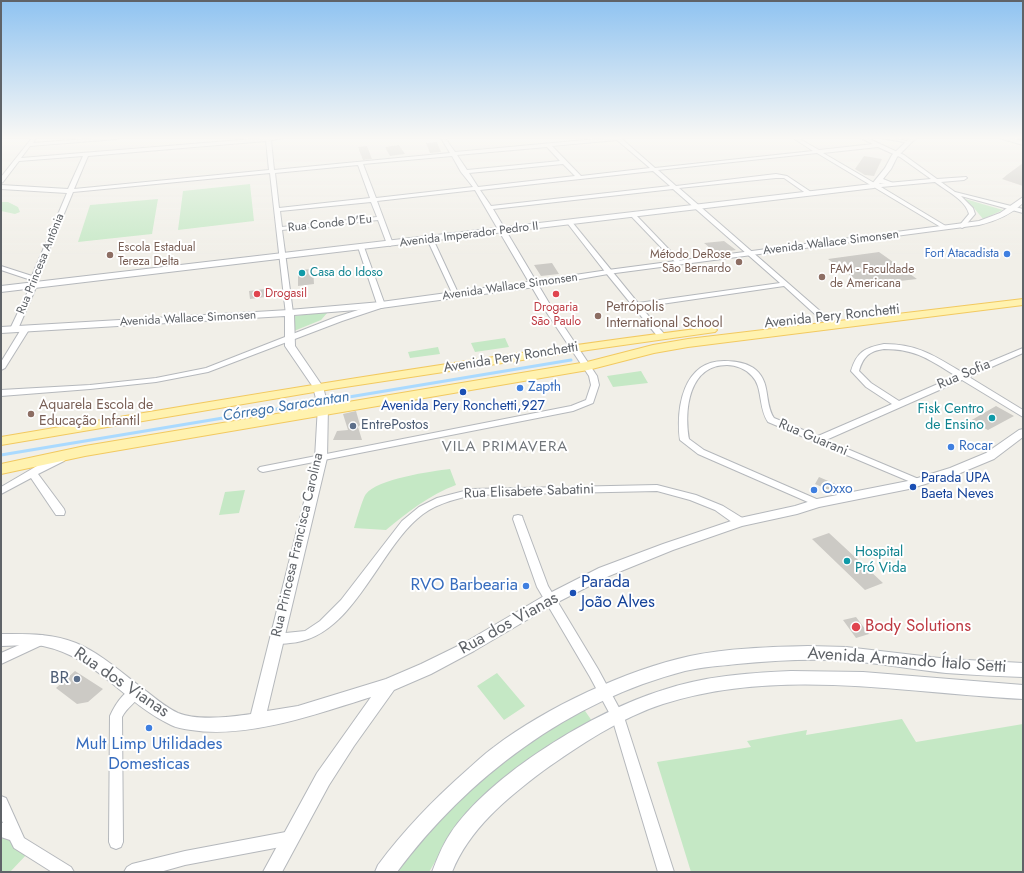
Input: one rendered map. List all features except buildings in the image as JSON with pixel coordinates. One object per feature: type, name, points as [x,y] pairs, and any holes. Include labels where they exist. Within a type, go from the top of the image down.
[{"type":"main road","name":"Avenida Pery Ronchetti","points":[[1,441],[327,398],[588,366],[652,349],[688,342],[828,321],[1023,295]]},
{"type":"main road","name":"Avenida Pery Ronchetti","points":[[1,469],[86,451],[134,444],[327,398],[574,348],[661,336],[1023,302]]},
{"type":"main road","name":"Avenida Armando Ítalo Setti","points":[[385,872],[396,856],[443,803],[500,752],[555,719],[606,694],[678,666],[705,660],[801,653],[865,655],[947,666],[1023,670]]},
{"type":"main road","name":"Avenida Armando Ítalo Setti","points":[[442,872],[456,844],[477,817],[509,786],[545,760],[586,734],[641,705],[674,694],[714,686],[762,680],[841,678],[990,691],[1023,692]]},
{"type":"street","name":"Rua Princesa Antônia","points":[[14,329],[56,231],[69,191],[75,179]]},
{"type":"street","points":[[1,187],[69,191],[193,179]]},
{"type":"street","points":[[273,179],[289,313],[290,346],[327,398]]},
{"type":"street","points":[[367,179],[390,244]]},
{"type":"street","points":[[263,470],[573,408],[590,401],[594,394],[595,385],[593,376],[588,366],[574,348],[489,208],[469,179]]},
{"type":"street","points":[[277,210],[573,179]]},
{"type":"street","points":[[665,179],[828,321]]},
{"type":"street","points":[[489,208],[751,179]]},
{"type":"street","points":[[788,179],[809,193]]},
{"type":"street","points":[[868,179],[946,228]]},
{"type":"street","points":[[876,183],[880,179]]},
{"type":"street","points":[[876,183],[890,184],[954,179]]},
{"type":"street","points":[[936,180],[972,210],[971,216],[962,226]]},
{"type":"street","name":"Avenida Imperador Pedro II","points":[[1,289],[34,282],[283,257],[570,223],[809,193],[876,183]]},
{"type":"street","points":[[952,192],[1023,211]]},
{"type":"street","name":"Avenida Wallace Simonsen","points":[[1,330],[289,313],[381,305],[535,284],[608,272],[962,226],[992,220],[1007,213],[1023,199]]},
{"type":"street","points":[[633,215],[680,263]]},
{"type":"street","name":"Rua Conde D'Eu","points":[[279,229],[381,218]]},
{"type":"street","points":[[570,223],[661,336]]},
{"type":"street","points":[[430,239],[456,295]]},
{"type":"street","points":[[1,393],[156,380],[208,370],[339,319],[381,305],[361,247]]},
{"type":"street","points":[[19,274],[32,271],[40,267]]},
{"type":"street","points":[[1,268],[19,274],[34,282]]},
{"type":"street","points":[[637,305],[786,284]]},
{"type":"street","points":[[1,368],[26,328]]},
{"type":"street","points":[[898,404],[864,382],[855,371],[858,360],[867,351],[874,348],[889,346],[917,351],[930,357],[1023,414]]},
{"type":"street","name":"Rua Sofia","points":[[817,440],[1023,350]]},
{"type":"street","name":"Rua Guarani","points":[[817,504],[701,452],[685,440],[683,433],[686,398],[690,384],[698,373],[705,367],[715,363],[727,362],[739,364],[749,368],[762,382],[767,414],[771,420],[918,482]]},
{"type":"street","name":"Rua Princesa Francisca Carolina","points":[[257,720],[321,458],[327,398]]},
{"type":"street","name":"Rua dos Vianas","points":[[1,640],[42,640],[71,648],[100,664],[135,693],[176,720],[200,724],[228,724],[312,709],[389,685],[426,669],[469,647],[549,600],[604,572],[668,547],[740,522],[918,482],[954,471],[990,456],[1023,432]]},
{"type":"street","name":"Avenida Pery Ronchetti","points":[[1,491],[49,464],[62,459],[134,444]]},
{"type":"street","points":[[33,474],[60,512]]},
{"type":"street","name":"Rua Elisabete Sabatini","points":[[276,639],[301,637],[314,632],[328,622],[342,608],[408,521],[422,510],[436,502],[452,496],[472,492],[657,488],[693,497],[718,508],[740,522]]},
{"type":"street","points":[[518,519],[549,600],[606,694],[618,717],[666,872]]},
{"type":"street","points":[[1,659],[42,640]]},
{"type":"street","points":[[272,872],[323,779],[348,741],[389,685]]},
{"type":"street","points":[[116,842],[116,716],[122,705],[135,693]]},
{"type":"street","points":[[1,803],[8,832],[19,843],[66,872]]},
{"type":"street","points":[[132,872],[185,858],[290,838]]},
{"type":"green space","points":[[250,184],[254,221],[178,230],[183,191]]},
{"type":"green space","points":[[962,198],[1003,210],[983,219],[974,208]]},
{"type":"green space","points":[[158,199],[152,234],[78,242],[90,205]]},
{"type":"green space","points":[[1,202],[8,202],[18,207],[20,212],[15,214],[1,211]]},
{"type":"green space","points":[[328,312],[321,320],[294,331],[294,316]]},
{"type":"green space","points":[[505,338],[509,347],[475,352],[471,343]]},
{"type":"green space","points":[[438,347],[440,354],[410,358],[408,352]]},
{"type":"green space","points":[[641,371],[648,383],[613,387],[607,376]]},
{"type":"green space","points":[[450,469],[456,485],[428,499],[411,510],[386,530],[354,528],[361,504],[366,494],[372,489],[393,480]]},
{"type":"green space","points":[[245,490],[239,513],[219,515],[225,492]]},
{"type":"green space","points":[[497,673],[525,706],[504,720],[477,686]]},
{"type":"green space","points":[[583,708],[592,721],[448,840],[429,872],[397,872],[424,833],[481,776]]},
{"type":"green space","points":[[902,719],[916,742],[1023,724],[1023,872],[691,872],[657,762],[751,747],[747,741],[807,730],[806,735]]},
{"type":"green space","points":[[1,838],[17,842],[28,853],[10,872],[1,872]]},
{"type":"waterway","name":"Córrego Saracantan","points":[[1,455],[571,360]]},
{"type":"place","name":"Fort Atacadista","points":[[1007,254]]},
{"type":"place","name":"Escola Estadual Tereza Delta","points":[[110,255]]},
{"type":"place","name":"Método DeRose São Bernardo","points":[[739,262]]},
{"type":"place","name":"Casa do Idoso","points":[[302,273]]},
{"type":"place","name":"FAM - Faculdade de Americana","points":[[822,277]]},
{"type":"place","name":"Drogasil","points":[[257,294]]},
{"type":"place","name":"Drogaria São Paulo","points":[[556,294]]},
{"type":"place","name":"Petrópolis International School","points":[[598,316]]},
{"type":"place","name":"Zapth","points":[[520,388]]},
{"type":"place","name":"Avenida Pery Ronchetti,927","points":[[463,392]]},
{"type":"place","name":"Aquarela Escola de Educação Infantil","points":[[31,414]]},
{"type":"place","name":"Fisk Centro de Ensino","points":[[992,418]]},
{"type":"place","name":"EntrePostos","points":[[353,426]]},
{"type":"place","name":"Rocar","points":[[951,447]]},
{"type":"place","name":"Parada UPA Baeta Neves","points":[[913,487]]},
{"type":"place","name":"Oxxo","points":[[814,490]]},
{"type":"place","name":"Hospital Pró Vida","points":[[847,561]]},
{"type":"place","name":"RVO Barbearia","points":[[526,586]]},
{"type":"place","name":"Parada João Alves","points":[[573,593]]},
{"type":"place","name":"Body Solutions","points":[[856,627]]},
{"type":"place","name":"BR","points":[[77,679]]},
{"type":"place","name":"Mult Limp Utilidades Domesticas","points":[[149,728]]},
{"type":"district","name":"VILA PRIMAVERA","points":[[505,447]]}]
